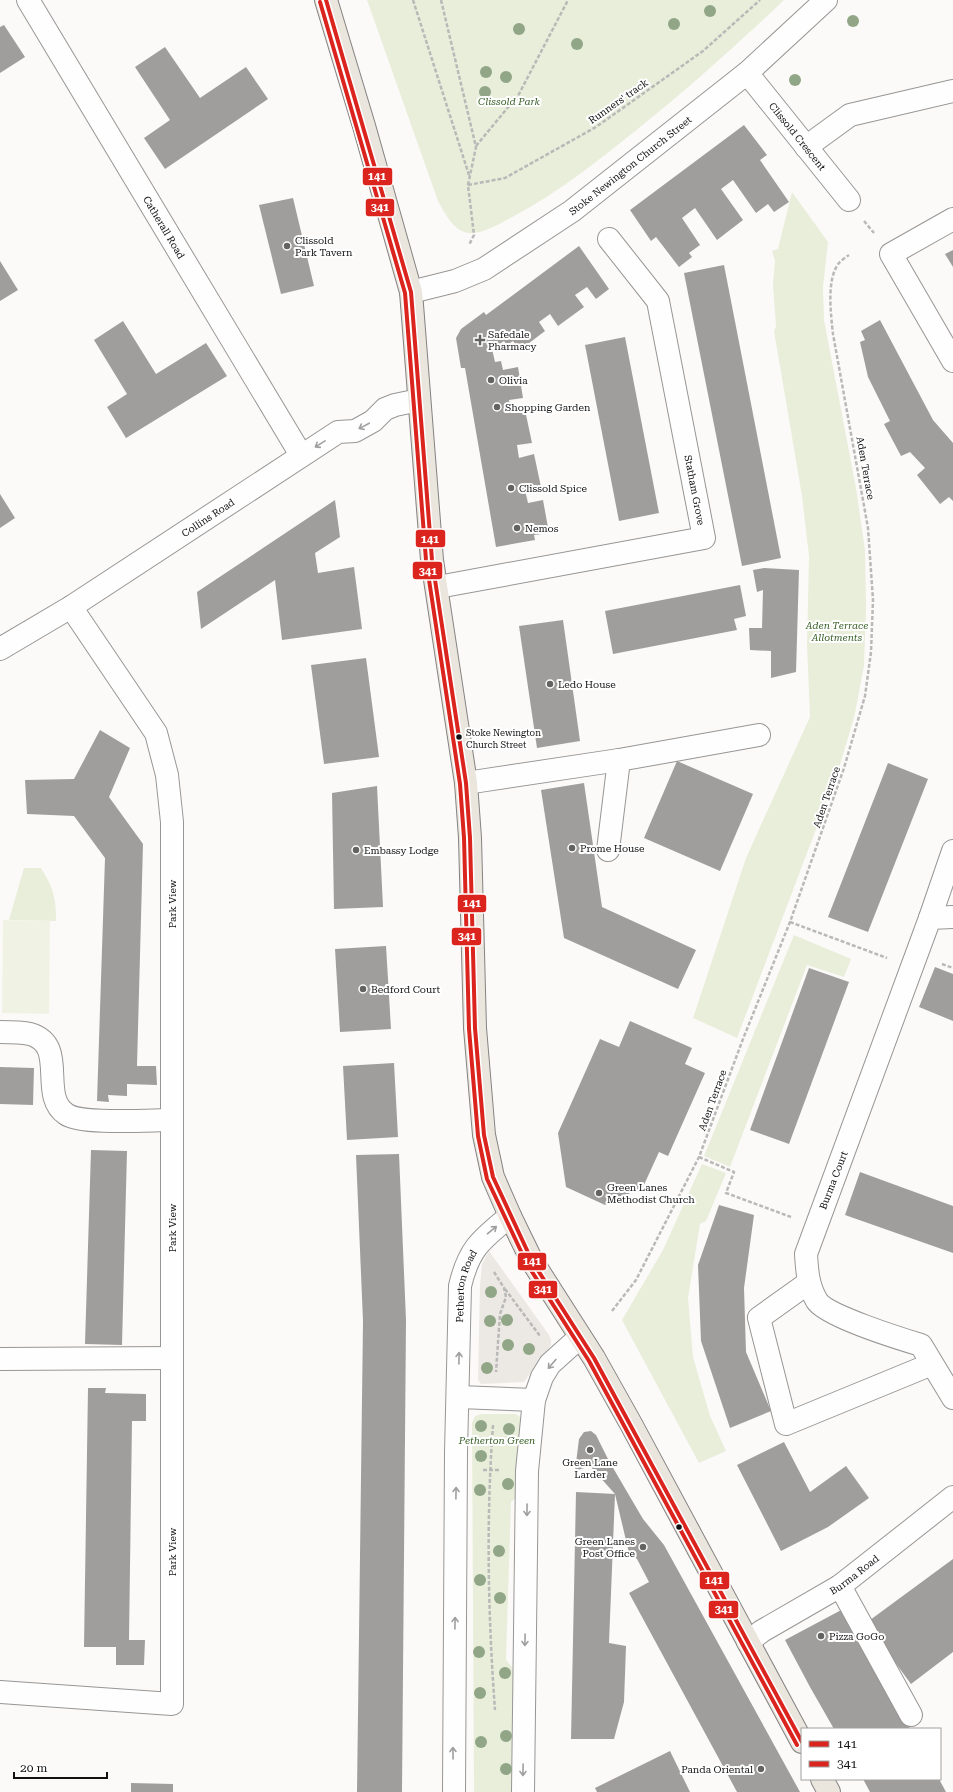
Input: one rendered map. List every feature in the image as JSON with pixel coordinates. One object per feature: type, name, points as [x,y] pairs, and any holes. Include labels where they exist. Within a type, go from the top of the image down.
[{"type":"main road","points":[[326,0],[364,126],[411,292],[429,530],[466,783],[470,838],[475,1028],[484,1135],[493,1177],[532,1261],[594,1358],[632,1424],[801,1740]]},
{"type":"main road","points":[[823,1780],[829,1792]]},
{"type":"street","name":"Catherall Road","points":[[28,0],[301,455]]},
{"type":"street","name":"Stoke Newington Church Street","points":[[411,292],[455,281],[484,269],[572,211],[747,73],[826,0]]},
{"type":"street","name":"Clissold Crescent","points":[[747,73],[849,200]]},
{"type":"street","points":[[806,148],[850,115],[953,91]]},
{"type":"street","points":[[953,219],[891,254],[953,361]]},
{"type":"street","name":"Statham Grove","points":[[438,587],[704,538],[658,301],[608,239]]},
{"type":"street","name":"Collins Road","points":[[0,649],[71,607],[338,432],[355,431],[373,421],[385,409],[395,405],[419,400]]},
{"type":"street","name":"Park View","points":[[0,1692],[172,1704],[172,822],[167,775],[156,733],[71,607]]},
{"type":"street","points":[[466,783],[619,760],[759,735]]},
{"type":"street","points":[[608,850],[619,760]]},
{"type":"street","name":"Burma Court","points":[[953,851],[930,918],[806,1254],[808,1283],[818,1303],[853,1322],[921,1345],[953,1398]]},
{"type":"street","points":[[930,918],[953,916]]},
{"type":"street","points":[[0,1032],[32,1035],[43,1041],[52,1059],[53,1097],[60,1110],[67,1115],[83,1120],[172,1120]]},
{"type":"street","name":"Petherton Road","points":[[454,1792],[456,1452],[459,1397],[460,1286],[464,1267],[472,1251],[481,1239],[510,1216]]},
{"type":"street","points":[[808,1283],[759,1318],[786,1424],[932,1364]]},
{"type":"street","points":[[523,1792],[527,1471],[534,1400],[542,1377],[550,1364],[580,1337]]},
{"type":"street","points":[[0,1359],[172,1358]]},
{"type":"street","points":[[459,1397],[534,1400]]},
{"type":"street","name":"Burma Road","points":[[748,1642],[762,1631],[840,1586],[953,1497]]},
{"type":"street","points":[[840,1586],[911,1715]]},
{"type":"path","points":[[414,0],[470,176]]},
{"type":"path","points":[[441,0],[476,146],[468,185],[474,235]]},
{"type":"path","points":[[476,146],[519,94],[568,0]]},
{"type":"path","name":"Runners' track","points":[[468,185],[506,178],[596,127],[703,51],[760,0]]},
{"type":"path","name":"Aden Terrace","points":[[612,1311],[636,1280],[699,1157],[743,1040],[790,922],[844,768],[865,696],[871,652],[873,600],[868,528],[830,312],[830,294],[834,272],[840,263],[849,255]]},
{"type":"path","points":[[790,922],[912,967]]},
{"type":"path","points":[[699,1157],[734,1172],[726,1193],[816,1226]]},
{"type":"path","points":[[492,1270],[544,1342]]},
{"type":"path","points":[[496,1376],[500,1314],[506,1297],[504,1288]]},
{"type":"path","points":[[493,1422],[489,1470],[489,1628],[495,1715]]},
{"type":"green space","name":"Clissold Park","points":[[367,0],[784,0],[692,84],[634,132],[562,187],[496,226],[484,231],[467,233],[461,231],[452,223],[438,201]]},
{"type":"green space","name":"Aden Terrace Allotments","points":[[792,192],[828,242],[823,287],[824,320],[856,488],[865,550],[866,609],[864,666],[854,718],[838,771],[737,1038],[693,1018],[746,858],[810,717],[807,645],[809,556],[802,496],[774,331],[776,327],[773,284],[775,261],[772,251],[778,249]]},
{"type":"green space","points":[[24,868],[41,868],[53,893],[56,921],[9,920]]},
{"type":"green space","points":[[794,935],[851,959],[844,977],[807,965],[730,1167],[704,1156]]},
{"type":"green space","points":[[702,1164],[726,1173],[706,1221],[700,1224],[688,1298],[693,1357],[710,1416],[726,1451],[699,1463],[622,1320],[663,1250]]},
{"type":"green space","name":"Petherton Green","points":[[482,1414],[516,1414],[521,1418],[522,1425],[518,1496],[511,1502],[506,1660],[517,1673],[516,1792],[474,1792],[472,1423],[475,1416]]},
{"type":"shaded area","points":[[3,920],[50,921],[49,1014],[2,1013]]},
{"type":"shaded area","points":[[489,1251],[549,1335],[551,1340],[551,1345],[524,1382],[481,1384],[478,1380],[480,1285],[482,1264]]},
{"type":"building","points":[[4,25],[25,57],[0,73],[0,27]]},
{"type":"building","points":[[165,47],[200,98],[246,67],[268,99],[165,169],[144,138],[170,120],[135,67]]},
{"type":"building","points":[[744,125],[767,155],[760,160],[789,202],[774,212],[768,204],[756,213],[733,180],[721,189],[743,220],[717,240],[695,208],[682,218],[700,245],[689,253],[692,257],[679,267],[656,237],[651,241],[630,210]]},
{"type":"building","name":"Clissold Park Tavern","points":[[293,198],[314,286],[281,294],[259,205]]},
{"type":"building","points":[[579,246],[609,289],[596,299],[587,287],[575,295],[584,307],[558,326],[550,314],[539,322],[545,331],[520,350],[513,341],[507,345],[504,341],[492,349],[495,362],[501,361],[503,370],[518,367],[523,398],[509,400],[511,412],[525,410],[532,443],[517,445],[519,458],[534,454],[541,487],[525,490],[528,503],[543,500],[549,533],[534,535],[535,540],[496,547],[465,368],[461,368],[456,338],[461,329],[484,312],[486,315]]},
{"type":"building","points":[[953,250],[953,267],[945,254]]},
{"type":"building","points":[[0,261],[18,290],[0,301]]},
{"type":"building","points":[[724,265],[781,558],[742,566],[684,273]]},
{"type":"building","points":[[880,320],[933,420],[953,443],[953,501],[949,497],[940,504],[917,475],[925,468],[910,452],[901,456],[884,424],[890,421],[868,377],[860,342],[865,340],[861,331]]},
{"type":"building","points":[[123,321],[156,374],[206,343],[227,376],[126,438],[107,407],[127,394],[94,340]]},
{"type":"building","points":[[625,337],[659,513],[619,521],[585,345]]},
{"type":"building","points":[[0,494],[15,518],[0,528]]},
{"type":"building","points":[[335,500],[340,537],[315,553],[318,573],[354,567],[362,629],[282,640],[275,580],[201,629],[197,592]]},
{"type":"building","points":[[764,568],[799,570],[796,672],[771,678],[771,651],[750,650],[749,628],[762,628],[763,590],[757,592],[753,570]]},
{"type":"building","points":[[740,585],[746,616],[734,619],[737,630],[613,654],[605,611]]},
{"type":"building","name":"Ledo House","points":[[563,620],[580,741],[537,748],[519,626]]},
{"type":"building","points":[[366,658],[379,757],[324,764],[311,665]]},
{"type":"building","points":[[100,730],[130,748],[109,797],[143,844],[137,1066],[156,1066],[157,1085],[127,1084],[127,1096],[108,1095],[109,1102],[97,1101],[105,858],[74,816],[27,814],[25,780],[74,779]]},
{"type":"building","points":[[677,761],[753,794],[720,871],[644,838]]},
{"type":"building","points":[[888,763],[928,779],[868,932],[828,917]]},
{"type":"building","name":"Prome House","points":[[584,783],[602,907],[696,950],[678,989],[564,938],[541,790]]},
{"type":"building","name":"Embassy Lodge","points":[[377,786],[383,907],[334,909],[332,793]]},
{"type":"building","name":"Bedford Court","points":[[386,946],[391,1029],[340,1032],[335,949]]},
{"type":"building","points":[[935,967],[953,974],[953,1021],[919,1007]]},
{"type":"building","points":[[809,968],[849,982],[789,1144],[750,1130]]},
{"type":"building","points":[[630,1021],[692,1048],[685,1064],[705,1073],[668,1156],[659,1152],[643,1187],[605,1205],[566,1187],[558,1133],[600,1039],[619,1047]]},
{"type":"building","points":[[394,1063],[398,1137],[347,1140],[343,1066]]},
{"type":"building","points":[[0,1067],[34,1068],[33,1105],[0,1104]]},
{"type":"building","points":[[91,1150],[127,1151],[122,1345],[85,1344]]},
{"type":"building","points":[[399,1154],[406,1320],[402,1792],[357,1792],[363,1321],[356,1155]]},
{"type":"building","points":[[860,1172],[953,1206],[953,1253],[845,1215]]},
{"type":"building","points":[[719,1205],[754,1215],[744,1288],[746,1352],[771,1411],[730,1428],[701,1341],[698,1265]]},
{"type":"building","points":[[88,1388],[106,1388],[105,1393],[146,1394],[146,1421],[132,1421],[129,1640],[145,1640],[144,1665],[116,1665],[116,1647],[84,1647]]},
{"type":"building","points":[[591,1431],[596,1435],[609,1461],[643,1519],[664,1545],[800,1792],[737,1792],[629,1593],[649,1582],[637,1559],[629,1553],[615,1494],[590,1466],[575,1471],[579,1439],[584,1432]]},
{"type":"building","points":[[784,1442],[810,1492],[846,1466],[869,1498],[828,1527],[781,1551],[737,1465]]},
{"type":"building","points":[[576,1492],[615,1494],[609,1643],[626,1646],[624,1702],[614,1739],[571,1739]]},
{"type":"building","points":[[953,1559],[953,1652],[911,1684],[866,1623]]},
{"type":"building","points":[[845,1608],[909,1728],[833,1728],[785,1640]]},
{"type":"building","points":[[670,1751],[690,1792],[597,1792],[595,1788]]},
{"type":"building","points":[[864,1780],[940,1780],[946,1792],[870,1792]]},
{"type":"building","points":[[131,1783],[173,1784],[173,1792],[131,1792]]},
{"type":"transit line","name":"141","points":[[326,0],[411,292],[432,560],[466,783],[470,838],[475,1028],[484,1135],[493,1177],[532,1261],[594,1358],[801,1740]]},
{"type":"transit line","name":"341","points":[[320,2],[405,293],[426,560],[460,784],[464,838],[469,1029],[478,1136],[487,1179],[527,1264],[589,1361],[797,1745]]},
{"type":"place","name":"Clissold Park Tavern","points":[[287,246]]},
{"type":"place","name":"Safedale Pharmacy","points":[[480,340]]},
{"type":"place","name":"Olivia","points":[[491,380]]},
{"type":"place","name":"Shopping Garden","points":[[497,407]]},
{"type":"place","name":"Clissold Spice","points":[[511,488]]},
{"type":"place","name":"Nemos","points":[[517,528]]},
{"type":"place","name":"Ledo House","points":[[550,684]]},
{"type":"place","name":"Stoke Newington Church Street","points":[[459,737]]},
{"type":"place","name":"Prome House","points":[[572,848]]},
{"type":"place","name":"Embassy Lodge","points":[[356,850]]},
{"type":"place","name":"Bedford Court","points":[[363,989]]},
{"type":"place","name":"Green Lanes Methodist Church","points":[[599,1193]]},
{"type":"place","name":"Green Lane Larder","points":[[590,1450]]},
{"type":"place","name":"Green Lanes Post Office","points":[[643,1547]]},
{"type":"place","name":"Pizza GoGo","points":[[821,1636]]},
{"type":"place","name":"Panda Oriental","points":[[761,1769]]}]
